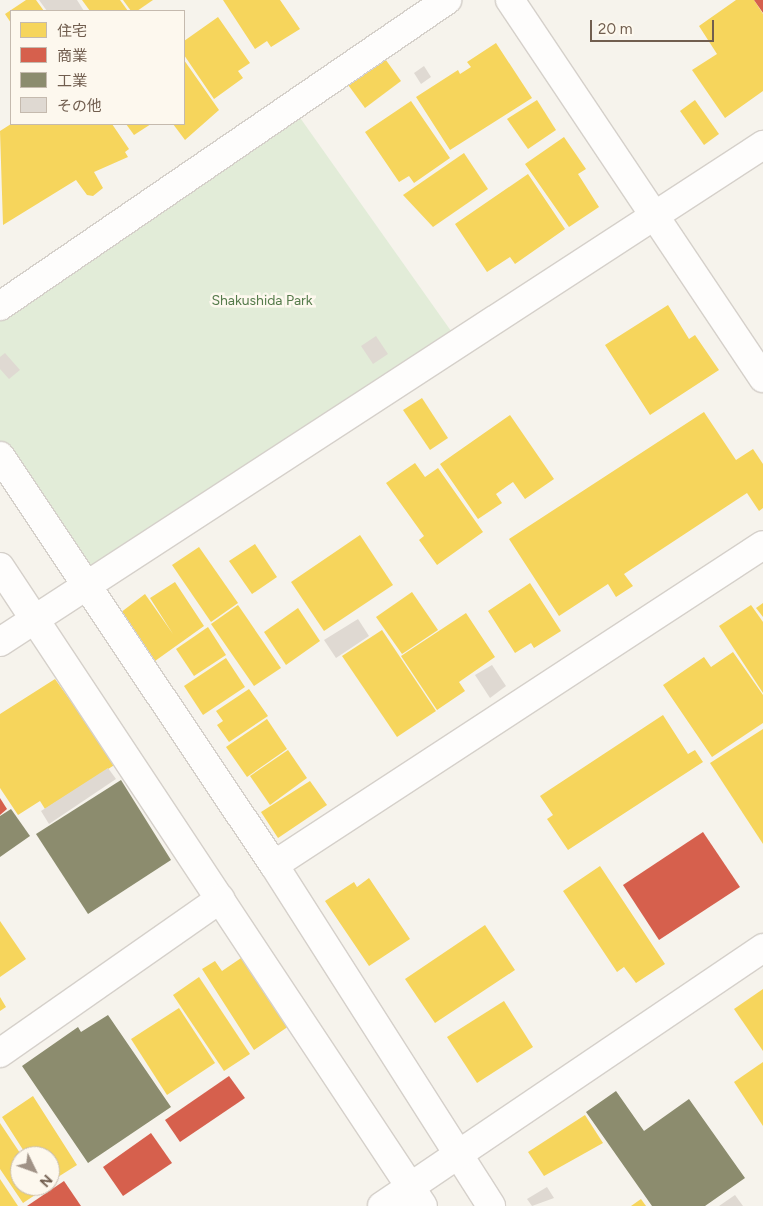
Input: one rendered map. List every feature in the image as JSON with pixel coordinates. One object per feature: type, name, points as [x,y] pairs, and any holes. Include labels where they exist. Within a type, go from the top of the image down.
[{"type":"street","points":[[0,306],[448,0]]},
{"type":"street","points":[[510,0],[763,378]]},
{"type":"street","points":[[0,642],[763,145]]},
{"type":"street","points":[[0,456],[274,865],[456,1154],[491,1206]]},
{"type":"street","points":[[274,865],[763,544]]},
{"type":"street","points":[[0,567],[416,1196]]},
{"type":"street","points":[[0,1053],[220,899]]},
{"type":"street","points":[[382,1206],[416,1196],[456,1154],[763,948]]},
{"type":"green space","name":"Shakushida Park","points":[[296,112],[456,338],[88,580],[0,453],[0,314]]},
{"type":"building: 住宅","points":[[26,0],[36,0],[43,10],[11,10]]},
{"type":"building: 住宅","points":[[82,0],[120,0],[127,10],[89,10]]},
{"type":"building: 住宅","points":[[123,0],[153,0],[138,10],[130,10]]},
{"type":"building: 住宅","points":[[223,0],[280,0],[300,29],[271,47],[267,41],[255,49]]},
{"type":"building: 住宅","points":[[736,0],[754,0],[763,14],[763,91],[725,118],[692,70],[717,54],[699,26]]},
{"type":"building: 住宅","points":[[10,11],[10,22],[5,14]]},
{"type":"building: 住宅","points":[[218,17],[250,63],[238,71],[243,78],[214,99],[185,56],[185,40]]},
{"type":"building: 住宅","points":[[496,43],[532,98],[450,150],[416,97],[458,70],[460,74],[471,67],[467,62]]},
{"type":"building: 住宅","points":[[383,56],[401,81],[365,108],[346,82]]},
{"type":"building: 住宅","points":[[185,61],[219,110],[185,140],[174,125],[185,125]]},
{"type":"building: 住宅","points":[[537,100],[556,130],[528,149],[507,119]]},
{"type":"building: 住宅","points":[[695,100],[719,134],[704,145],[680,111]]},
{"type":"building: 住宅","points":[[411,101],[450,158],[414,183],[409,176],[399,182],[365,132]]},
{"type":"building: 住宅","points":[[10,125],[113,125],[129,149],[125,152],[128,157],[94,172],[103,188],[93,196],[87,195],[76,180],[3,225],[0,131]]},
{"type":"building: 住宅","points":[[127,125],[149,125],[134,135]]},
{"type":"building: 住宅","points":[[564,137],[586,169],[578,174],[599,207],[569,227],[525,164]]},
{"type":"building: 住宅","points":[[464,153],[488,189],[433,227],[403,195]]},
{"type":"building: 住宅","points":[[528,174],[565,229],[515,264],[510,257],[487,272],[455,224]]},
{"type":"building: 住宅","points":[[668,305],[689,339],[695,335],[719,370],[650,415],[605,345]]},
{"type":"building: 住宅","points":[[422,398],[448,438],[430,450],[403,410]]},
{"type":"building: 住宅","points":[[704,412],[736,460],[753,449],[763,464],[763,508],[759,511],[747,493],[624,574],[633,586],[616,597],[608,584],[559,616],[509,539]]},
{"type":"building: 住宅","points":[[510,415],[554,479],[525,499],[513,482],[496,494],[502,503],[478,519],[440,464]]},
{"type":"building: 住宅","points":[[415,463],[425,477],[438,468],[483,532],[437,565],[419,540],[424,536],[386,483]]},
{"type":"building: 住宅","points":[[360,535],[393,585],[324,631],[291,582]]},
{"type":"building: 住宅","points":[[255,544],[277,577],[252,594],[229,561]]},
{"type":"building: 住宅","points":[[199,547],[238,603],[211,622],[172,565]]},
{"type":"building: 住宅","points":[[175,582],[204,626],[155,661],[120,613],[145,594],[173,634],[150,598]]},
{"type":"building: 住宅","points":[[530,583],[561,631],[534,648],[531,643],[515,653],[488,611]]},
{"type":"building: 住宅","points":[[412,592],[438,630],[402,654],[376,617]]},
{"type":"building: 住宅","points":[[763,603],[763,617],[756,608]]},
{"type":"building: 住宅","points":[[238,605],[281,668],[254,686],[211,624]]},
{"type":"building: 住宅","points":[[751,605],[763,622],[763,693],[719,626]]},
{"type":"building: 住宅","points":[[298,608],[320,641],[286,665],[264,632]]},
{"type":"building: 住宅","points":[[466,613],[495,657],[459,682],[465,691],[437,710],[401,656]]},
{"type":"building: 住宅","points":[[208,627],[226,655],[194,676],[176,649]]},
{"type":"building: 住宅","points":[[382,630],[436,711],[397,737],[342,656]]},
{"type":"building: 住宅","points":[[733,652],[763,695],[763,723],[712,757],[663,685],[704,657],[711,667]]},
{"type":"building: 住宅","points":[[226,658],[245,687],[203,715],[184,686]]},
{"type":"building: 住宅","points":[[55,679],[116,764],[45,809],[40,801],[18,815],[0,788],[0,714]]},
{"type":"building: 住宅","points":[[249,689],[268,716],[229,742],[217,725],[223,721],[216,711]]},
{"type":"building: 住宅","points":[[663,715],[688,754],[695,750],[703,762],[568,850],[547,819],[553,815],[540,796]]},
{"type":"building: 住宅","points":[[267,719],[287,749],[247,777],[226,747]]},
{"type":"building: 住宅","points":[[763,729],[763,844],[710,763]]},
{"type":"building: 住宅","points":[[288,750],[307,778],[270,805],[250,776]]},
{"type":"building: 住宅","points":[[310,781],[327,805],[278,838],[261,812]]},
{"type":"building: 住宅","points":[[600,866],[665,964],[636,983],[624,967],[617,972],[563,891]]},
{"type":"building: 住宅","points":[[369,878],[410,939],[369,966],[325,901],[354,882],[357,887]]},
{"type":"building: 住宅","points":[[0,921],[26,959],[0,977]]},
{"type":"building: 住宅","points":[[485,925],[515,970],[435,1023],[405,979]]},
{"type":"building: 住宅","points":[[244,956],[289,1026],[254,1050],[202,969],[215,961],[222,971]]},
{"type":"building: 住宅","points":[[199,977],[250,1054],[224,1071],[173,995]]},
{"type":"building: 住宅","points":[[763,989],[763,1051],[734,1009]]},
{"type":"building: 住宅","points":[[0,997],[6,1007],[0,1011]]},
{"type":"building: 住宅","points":[[504,1001],[533,1047],[477,1083],[447,1037]]},
{"type":"building: 住宅","points":[[179,1008],[215,1063],[167,1095],[131,1039]]},
{"type":"building: 住宅","points":[[763,1062],[763,1126],[734,1082]]},
{"type":"building: 住宅","points":[[33,1096],[77,1165],[60,1176],[60,1146],[21,1146],[2,1117]]},
{"type":"building: 住宅","points":[[585,1115],[603,1143],[544,1176],[528,1152]]},
{"type":"building: 住宅","points":[[0,1123],[15,1146],[10,1146],[10,1184],[0,1169]]},
{"type":"building: 住宅","points":[[0,1179],[18,1206],[0,1206]]},
{"type":"building: 住宅","points":[[18,1196],[34,1196],[23,1203]]},
{"type":"building: 住宅","points":[[641,1199],[646,1206],[631,1206]]},
{"type":"building: 商業","points":[[754,0],[763,0],[763,13]]},
{"type":"building: 商業","points":[[0,798],[7,809],[0,815]]},
{"type":"building: 商業","points":[[703,832],[740,887],[659,940],[623,885]]},
{"type":"building: 商業","points":[[229,1076],[245,1098],[180,1142],[165,1120]]},
{"type":"building: 商業","points":[[151,1133],[172,1163],[123,1196],[103,1167]]},
{"type":"building: 商業","points":[[64,1181],[81,1206],[27,1206],[42,1196],[60,1196],[60,1184]]},
{"type":"building: 工業","points":[[121,780],[171,860],[88,914],[36,834]]},
{"type":"building: 工業","points":[[11,809],[30,836],[0,857],[0,816]]},
{"type":"building: 工業","points":[[108,1015],[171,1107],[88,1163],[22,1066],[78,1027],[81,1032]]},
{"type":"building: 工業","points":[[616,1091],[644,1131],[689,1099],[745,1178],[705,1206],[652,1206],[586,1112]]},
{"type":"building: その他","points":[[39,0],[77,0],[83,10],[46,10]]},
{"type":"building: その他","points":[[424,66],[431,77],[421,84],[414,73]]},
{"type":"building: その他","points":[[376,336],[388,354],[373,364],[361,346]]},
{"type":"building: その他","points":[[5,353],[20,370],[9,379],[0,369],[0,357]]},
{"type":"building: その他","points":[[358,619],[369,636],[336,658],[324,640]]},
{"type":"building: その他","points":[[492,665],[506,686],[490,698],[475,675]]},
{"type":"building: その他","points":[[108,768],[116,779],[49,824],[41,811]]},
{"type":"building: その他","points":[[547,1187],[554,1198],[532,1206],[527,1199]]},
{"type":"building: その他","points":[[735,1195],[743,1206],[719,1206]]}]
